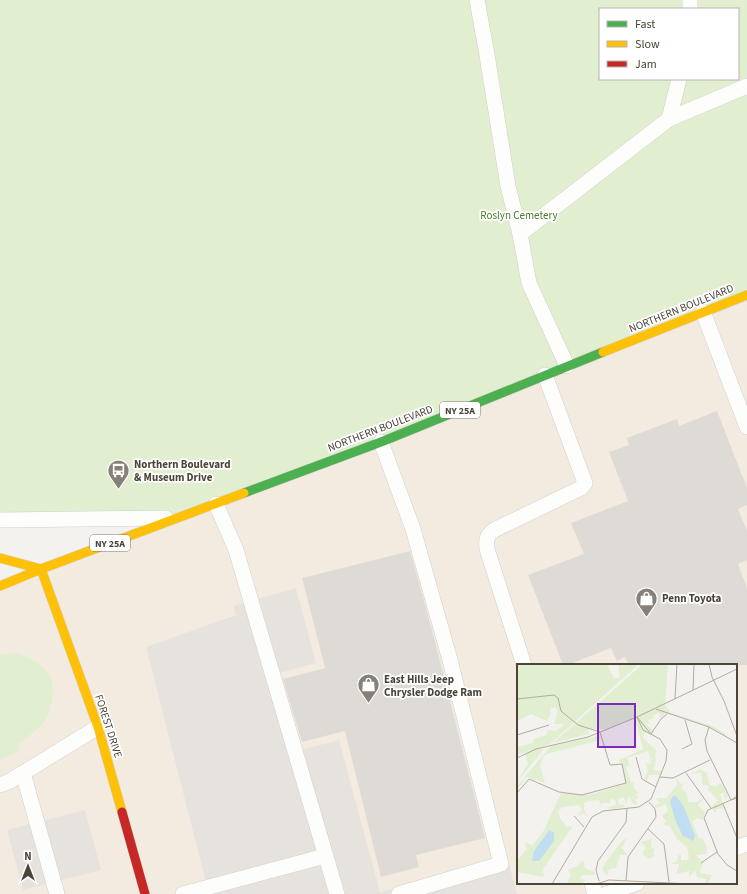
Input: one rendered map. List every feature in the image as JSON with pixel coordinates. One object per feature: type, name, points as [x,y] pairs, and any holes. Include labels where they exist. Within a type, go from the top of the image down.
[{"type":"main road","name":"NORTHERN BOULEVARD","points":[[0,586],[41,569],[381,442],[567,366],[747,295]]},
{"type":"main road","points":[[0,558],[41,569]]},
{"type":"main road","name":"NORTHERN BOULEVARD","points":[[0,579],[41,569]]},
{"type":"main road","name":"FOREST DRIVE","points":[[41,569],[98,727],[145,894]]},
{"type":"lane","points":[[477,0],[508,186],[520,234],[529,283],[567,366]]},
{"type":"lane","points":[[669,119],[679,80]]},
{"type":"lane","points":[[520,234],[669,119],[747,86]]},
{"type":"lane","points":[[703,312],[747,427]]},
{"type":"lane","points":[[524,664],[488,549],[486,541],[488,534],[581,488],[585,483],[545,375]]},
{"type":"lane","points":[[381,442],[417,543],[450,660],[501,864],[399,894]]},
{"type":"lane","points":[[216,504],[236,550],[337,894]]},
{"type":"lane","points":[[0,520],[179,518]]},
{"type":"lane","points":[[0,785],[10,781],[98,727]]},
{"type":"lane","points":[[23,773],[57,894]]},
{"type":"lane","points":[[737,848],[747,844]]},
{"type":"lane","points":[[184,894],[325,856]]},
{"type":"lane","points":[[592,884],[595,894]]},
{"type":"lane","points":[[606,894],[635,884]]},
{"type":"shaded area","points":[[747,295],[747,894],[0,894],[0,586]]},
{"type":"shaded area","points":[[296,588],[316,663],[276,674],[297,751],[339,740],[380,892],[507,857],[517,894],[209,894],[146,647],[236,615],[233,606]]},
{"type":"shaded area","points":[[85,810],[101,870],[23,890],[7,830]]},
{"type":"green space","name":"Roslyn Cemetery","points":[[0,0],[747,0],[747,295],[178,515],[0,517]]},
{"type":"green space","points":[[16,652],[41,665],[46,671],[53,685],[53,694],[46,720],[42,725],[18,744],[20,751],[0,760],[0,655]]},
{"type":"building","name":"Penn Toyota","points":[[717,411],[747,488],[747,505],[738,509],[747,531],[747,560],[738,564],[747,588],[747,665],[628,664],[625,657],[617,661],[611,648],[570,664],[563,664],[528,575],[584,554],[571,523],[628,501],[609,452],[629,445],[627,438],[677,419],[679,426]]},
{"type":"building","name":"East Hills Jeep Chrysler Dodge Ram","points":[[410,551],[433,634],[485,838],[416,855],[419,867],[381,877],[345,731],[302,742],[283,679],[325,668],[302,578]]},
{"type":"traffic: fast","points":[[244,493],[381,442],[603,352]]},
{"type":"traffic: slow","points":[[603,352],[747,295]]},
{"type":"traffic: slow","points":[[0,586],[41,569],[244,493]]},
{"type":"traffic: slow","points":[[0,558],[41,569],[98,727],[122,812]]},
{"type":"traffic: jam","points":[[122,812],[145,894]]},
{"type":"place","name":"Northern Boulevard & Museum Drive","points":[[119,490]]},
{"type":"place","name":"Penn Toyota","points":[[646,618]]},
{"type":"place","name":"East Hills Jeep Chrysler Dodge Ram","points":[[369,704]]}]
